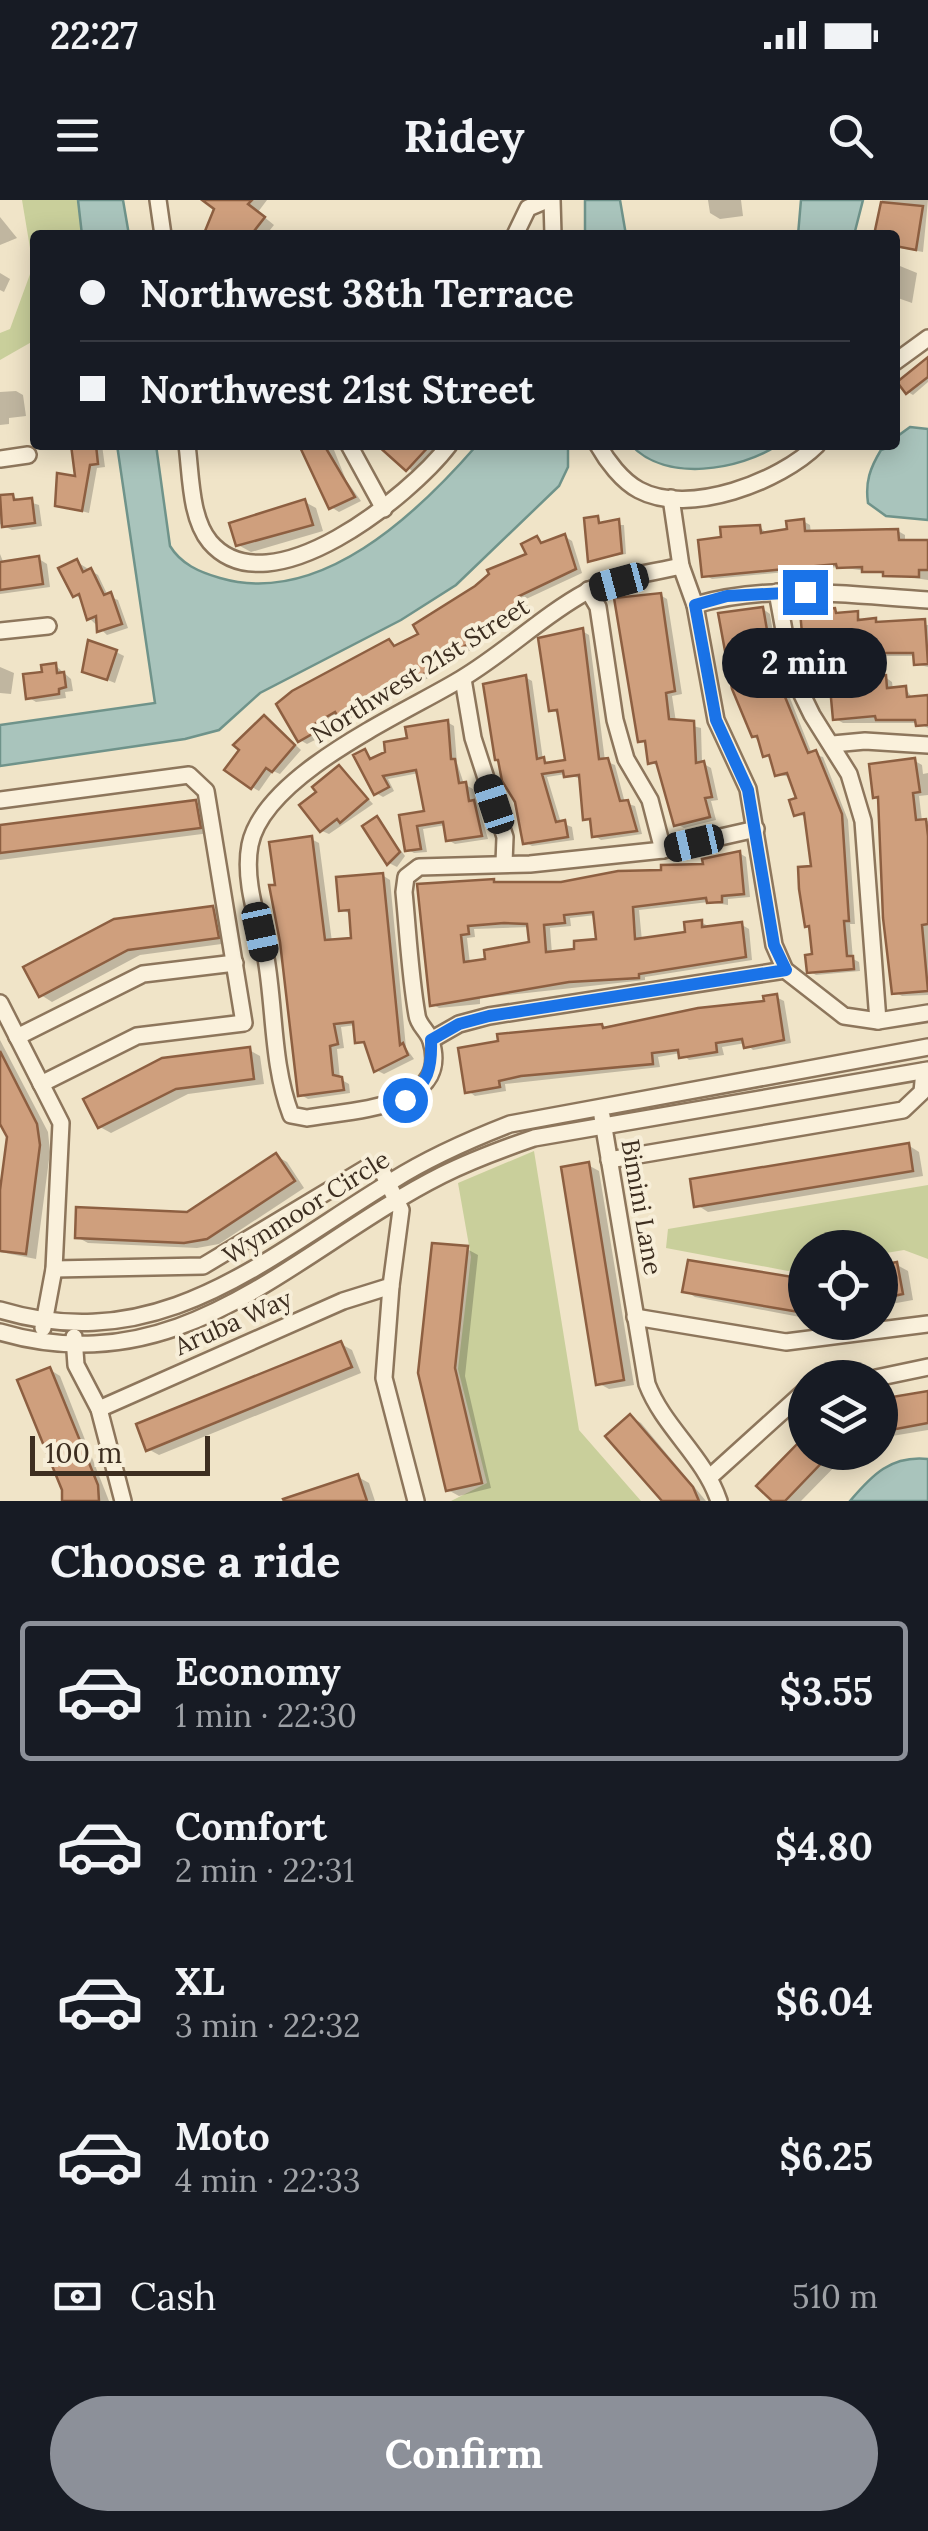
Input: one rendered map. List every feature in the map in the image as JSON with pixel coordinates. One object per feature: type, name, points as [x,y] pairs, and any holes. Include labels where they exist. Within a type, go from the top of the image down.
[{"type":"street","points":[[158,200],[161,230]]},
{"type":"street","points":[[517,230],[528,208],[549,200],[552,230]]},
{"type":"street","points":[[900,358],[928,338]]},
{"type":"street","points":[[187,450],[196,514],[210,542],[236,560],[285,564],[384,509],[424,479],[446,450]]},
{"type":"street","points":[[353,450],[384,509]]},
{"type":"street","points":[[601,450],[607,462],[640,491],[671,498],[722,492],[774,478],[810,450]]},
{"type":"street","points":[[0,460],[28,456]]},
{"type":"street","points":[[671,498],[681,566],[695,605],[716,720],[748,790],[774,945],[786,970],[844,1016],[878,1021],[928,1013]]},
{"type":"street","name":"Northwest 21st Street","points":[[431,1040],[432,1062],[423,1088],[405,1100],[308,1118],[292,1115],[278,1071],[266,960],[249,876],[250,843],[260,825],[315,767],[354,737],[463,679],[588,590],[681,566]]},
{"type":"street","points":[[588,590],[598,607],[615,720],[626,759],[650,800],[663,850]]},
{"type":"street","points":[[695,605],[727,596],[834,590],[928,600]]},
{"type":"street","points":[[776,592],[792,674],[849,774],[863,820],[878,1021]]},
{"type":"street","points":[[0,631],[48,626]]},
{"type":"street","points":[[463,679],[473,738],[505,837],[504,862]]},
{"type":"street","points":[[834,744],[865,740],[928,745]]},
{"type":"street","points":[[0,800],[188,775],[206,791],[244,1023],[138,1036],[41,1084]]},
{"type":"street","points":[[756,829],[663,850],[530,864],[419,867],[406,877],[417,1020],[431,1040],[459,1024],[489,1016],[786,970]]},
{"type":"street","points":[[17,1037],[142,974],[234,962]]},
{"type":"street","points":[[0,1004],[61,1123],[54,1269],[58,1342],[76,1365],[98,1409],[123,1501]]},
{"type":"street","name":"Wynmoor Circle","points":[[0,1310],[59,1322],[126,1320],[202,1298],[241,1278],[388,1183],[454,1146],[510,1124],[928,1047]]},
{"type":"street","points":[[609,1160],[904,1110],[922,1092],[926,1071]]},
{"type":"street","name":"Wynmoor Circle","points":[[0,1332],[58,1342],[129,1341],[214,1314],[262,1290],[398,1201],[488,1153],[534,1138],[926,1071]]},
{"type":"street","name":"Bimini Lane","points":[[600,1105],[635,1318],[656,1407],[710,1476],[719,1501]]},
{"type":"street","points":[[54,1269],[191,1269],[368,1167],[381,1169],[398,1201],[400,1231],[390,1286],[384,1378],[416,1501]]},
{"type":"street","name":"Aruba Way","points":[[98,1409],[343,1301],[390,1286]]},
{"type":"street","points":[[635,1318],[786,1342],[928,1324]]},
{"type":"street","points":[[58,1342],[59,1322]]},
{"type":"street","points":[[898,1374],[928,1368]]},
{"type":"street","points":[[710,1476],[788,1406]]},
{"type":"green space","points":[[22,200],[78,200],[81,230],[30,230],[30,248]]},
{"type":"green space","points":[[30,274],[30,343],[0,360],[0,333],[10,329]]},
{"type":"green space","points":[[534,1151],[579,1430],[641,1501],[451,1501],[487,1483],[458,1369],[471,1257],[458,1183]]},
{"type":"green space","points":[[928,1185],[928,1259],[898,1251],[898,1230],[788,1230],[788,1271],[666,1248],[668,1229]]},
{"type":"water","points":[[78,200],[123,200],[128,230],[81,230]]},
{"type":"water","points":[[585,200],[620,200],[625,230],[585,230]]},
{"type":"water","points":[[801,200],[863,200],[855,230],[798,230]]},
{"type":"water","points":[[910,427],[928,429],[928,520],[886,516],[868,503],[871,469],[881,450],[900,450],[900,434]]},
{"type":"water","points":[[118,450],[157,450],[170,546],[180,558],[212,576],[257,583],[294,579],[329,567],[364,548],[426,499],[473,450],[568,450],[568,467],[559,486],[456,585],[401,620],[260,693],[219,730],[185,739],[0,766],[0,725],[155,703]]},
{"type":"water","points":[[637,450],[769,450],[744,461],[703,469],[663,465]]},
{"type":"water","points":[[928,1459],[928,1501],[850,1501],[882,1470],[898,1470],[898,1462]]},
{"type":"building","points":[[202,200],[252,200],[248,204],[265,217],[255,230],[205,230],[214,209]]},
{"type":"building","points":[[881,202],[923,206],[916,250],[900,247],[900,230],[875,230]]},
{"type":"building","points":[[928,357],[928,377],[906,394],[900,380]]},
{"type":"building","points":[[72,450],[97,450],[98,464],[90,465],[82,511],[55,506],[57,473],[75,476]]},
{"type":"building","points":[[301,450],[327,450],[355,497],[329,509]]},
{"type":"building","points":[[383,450],[425,450],[406,471]]},
{"type":"building","points":[[13,494],[14,500],[32,498],[35,523],[2,527],[0,495]]},
{"type":"building","points":[[305,499],[313,525],[236,546],[229,523]]},
{"type":"building","points":[[598,516],[599,523],[619,519],[622,553],[588,562],[584,518]]},
{"type":"building","points":[[804,519],[805,531],[898,529],[899,540],[928,540],[928,570],[919,570],[919,577],[883,576],[883,572],[862,572],[862,567],[837,568],[836,564],[702,577],[698,540],[721,537],[720,527],[760,525],[761,533],[787,529],[786,521]]},
{"type":"building","points":[[565,534],[576,569],[519,596],[522,602],[503,612],[506,617],[429,671],[338,717],[335,712],[308,728],[312,734],[298,742],[276,704],[292,691],[389,639],[394,646],[418,634],[413,625],[475,586],[489,574],[487,570],[526,554],[521,544],[537,536],[541,543]]},
{"type":"building","points":[[39,556],[43,584],[0,590],[0,562]]},
{"type":"building","points":[[77,559],[83,572],[91,568],[104,595],[111,592],[122,624],[97,632],[96,616],[87,620],[79,594],[73,597],[58,568]]},
{"type":"building","points":[[661,593],[675,691],[666,693],[669,719],[694,721],[696,763],[704,761],[712,797],[705,798],[710,817],[674,826],[656,762],[648,764],[645,741],[638,742],[614,598]]},
{"type":"building","points":[[763,607],[778,693],[783,692],[808,753],[816,750],[842,814],[849,921],[844,921],[847,956],[853,956],[854,969],[807,973],[805,955],[812,954],[798,867],[811,866],[804,813],[794,816],[789,800],[796,798],[787,773],[775,776],[769,755],[763,757],[757,736],[752,737],[732,689],[718,613]]},
{"type":"building","points":[[835,608],[836,613],[858,611],[858,620],[925,619],[928,664],[914,665],[913,653],[861,653],[864,677],[886,675],[887,688],[906,686],[907,697],[928,695],[928,725],[916,726],[915,720],[876,720],[875,716],[833,720],[829,676],[846,674],[844,652],[804,656],[800,611]]},
{"type":"building","points":[[583,628],[599,759],[608,758],[620,801],[628,800],[637,831],[592,837],[590,819],[583,820],[579,775],[564,777],[563,771],[542,774],[556,822],[565,820],[568,837],[523,844],[515,802],[495,760],[483,684],[526,675],[537,759],[544,757],[545,763],[565,760],[557,710],[549,711],[538,638]]},
{"type":"building","points":[[88,640],[117,650],[107,680],[82,672]]},
{"type":"building","points":[[56,663],[57,673],[64,672],[66,687],[59,689],[59,694],[26,699],[23,674],[42,672],[41,665]]},
{"type":"building","points":[[264,715],[295,745],[272,772],[266,768],[251,789],[224,770],[239,750],[233,745]]},
{"type":"building","points":[[448,720],[451,759],[455,759],[459,783],[466,782],[469,801],[474,800],[482,836],[446,841],[443,822],[417,826],[421,849],[405,851],[399,815],[424,811],[416,770],[383,776],[389,787],[374,795],[353,755],[365,749],[370,759],[385,752],[384,742],[407,738],[405,727]]},
{"type":"building","points":[[915,758],[920,792],[913,793],[916,820],[926,819],[928,836],[928,924],[922,925],[928,991],[892,994],[883,918],[878,797],[873,798],[869,764]]},
{"type":"building","points":[[339,765],[368,799],[340,823],[337,819],[320,832],[299,805],[316,792],[312,787]]},
{"type":"building","points":[[196,800],[201,828],[0,853],[0,825]]},
{"type":"building","points":[[377,816],[400,852],[387,865],[362,826]]},
{"type":"building","points":[[312,836],[325,940],[351,938],[349,910],[339,911],[336,877],[383,873],[400,1045],[403,1043],[408,1055],[374,1072],[364,1042],[355,1043],[353,1022],[334,1024],[338,1044],[330,1046],[333,1075],[342,1077],[344,1090],[298,1096],[280,942],[269,885],[275,885],[269,842]]},
{"type":"building","points":[[740,851],[744,894],[722,896],[722,902],[707,903],[706,898],[633,907],[635,939],[685,932],[684,922],[702,920],[702,927],[742,922],[746,957],[639,974],[639,978],[569,982],[430,1006],[417,884],[494,879],[561,882],[618,871],[661,870],[661,865],[703,864],[702,859]],"holes":[[[593,912],[596,939],[574,941],[574,949],[546,952],[544,925],[565,923],[564,915]],[[527,924],[529,942],[484,950],[485,959],[464,962],[461,935],[469,934],[468,926]]]},
{"type":"building","points":[[213,906],[219,938],[128,950],[39,997],[23,967],[114,919]]},
{"type":"building","points":[[777,994],[784,1040],[744,1048],[742,1039],[716,1043],[717,1052],[679,1058],[678,1050],[652,1053],[653,1064],[521,1076],[499,1081],[500,1087],[465,1093],[458,1048],[498,1041],[497,1034],[602,1024],[603,1028],[698,1008],[764,1001],[763,996]]},
{"type":"building","points":[[250,1047],[254,1079],[176,1089],[98,1128],[83,1099],[162,1058]]},
{"type":"building","points":[[0,1051],[37,1124],[40,1145],[26,1254],[0,1251],[0,1190],[7,1137],[0,1124]]},
{"type":"building","points":[[909,1143],[913,1171],[694,1207],[690,1179]]},
{"type":"building","points":[[276,1153],[295,1181],[207,1239],[184,1243],[75,1238],[76,1207],[187,1212]]},
{"type":"building","points":[[589,1162],[624,1380],[596,1385],[561,1167]]},
{"type":"building","points":[[432,1243],[468,1246],[455,1368],[482,1483],[446,1491],[418,1373]]},
{"type":"building","points":[[688,1260],[788,1276],[788,1310],[682,1292]]},
{"type":"building","points":[[898,1267],[903,1294],[898,1295]]},
{"type":"building","points":[[341,1341],[352,1367],[146,1451],[136,1424]]},
{"type":"building","points":[[50,1367],[98,1485],[99,1501],[62,1501],[62,1490],[17,1380]]},
{"type":"building","points":[[928,1391],[928,1423],[898,1429],[898,1396]]},
{"type":"building","points":[[630,1414],[693,1487],[699,1501],[662,1501],[605,1436]]},
{"type":"building","points":[[788,1453],[788,1470],[815,1470],[785,1501],[772,1501],[756,1486]]},
{"type":"building","points":[[358,1474],[367,1501],[283,1499]]},
{"type":"route","points":[[405,1100],[423,1088],[432,1062],[431,1040],[459,1024],[489,1016],[786,970],[774,945],[748,790],[716,720],[695,605],[727,596],[805,592]]}]
